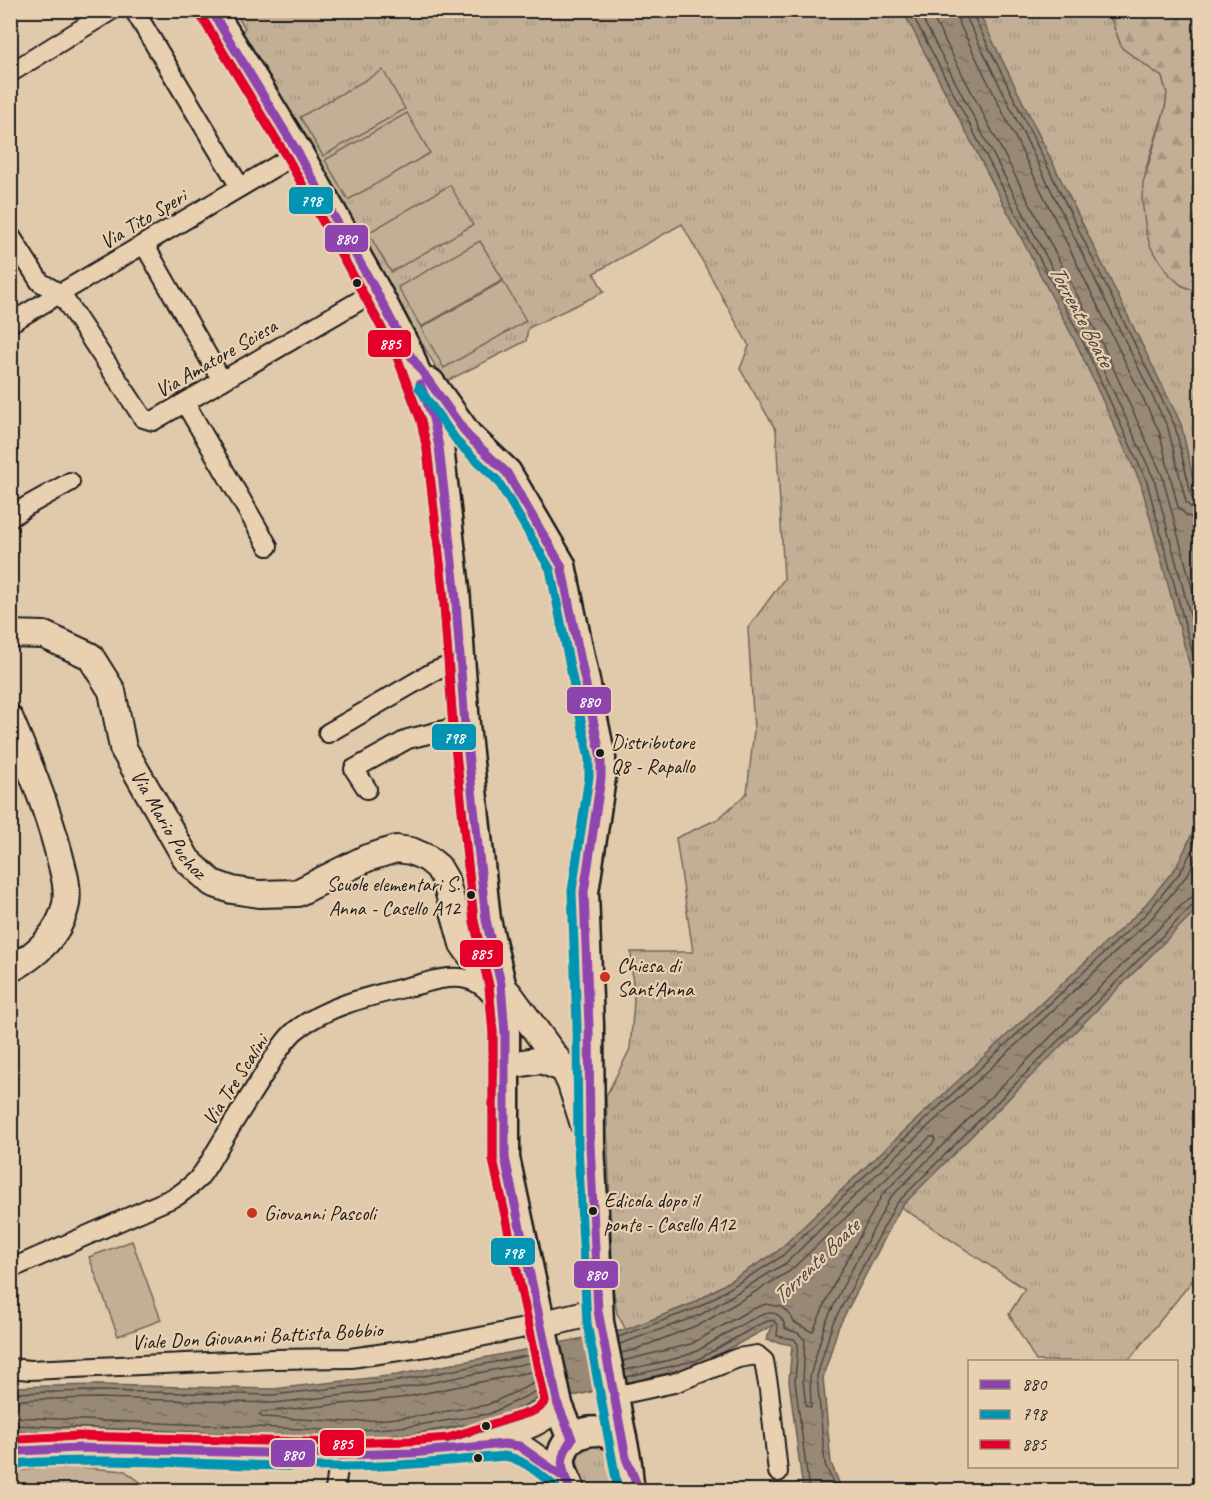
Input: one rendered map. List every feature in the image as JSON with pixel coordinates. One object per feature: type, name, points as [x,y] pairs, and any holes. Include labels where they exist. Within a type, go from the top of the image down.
[{"type":"main road","points":[[212,10],[298,153],[376,291],[408,352],[433,418],[439,447],[455,589],[465,725],[486,920],[501,984],[504,1018],[505,1158],[558,1406],[572,1439]]},
{"type":"main road","points":[[408,352],[468,436],[507,473],[561,565],[601,758],[601,778],[584,892],[589,1026],[590,1144],[599,1319],[626,1458],[630,1491]]},
{"type":"main road","points":[[568,1485],[562,1470],[561,1460],[564,1449],[572,1439],[585,1432],[603,1432],[616,1440],[626,1458]]},
{"type":"street","points":[[10,73],[112,10]]},
{"type":"street","points":[[134,10],[240,187]]},
{"type":"street","name":"Via Tito Speri","points":[[10,323],[298,153]]},
{"type":"street","points":[[10,235],[40,282],[61,294]]},
{"type":"street","points":[[144,244],[222,381]]},
{"type":"street","name":"Via Amatore Sciesa","points":[[61,294],[143,418],[153,421],[376,291]]},
{"type":"street","points":[[185,403],[268,546]]},
{"type":"street","points":[[439,447],[459,435],[468,436]]},
{"type":"street","points":[[10,518],[70,482]]},
{"type":"street","name":"Via Mario Puchoz","points":[[10,634],[44,635],[90,656],[112,691],[123,748],[187,860],[212,883],[232,890],[258,894],[297,893],[385,851],[396,849],[411,851],[427,858],[438,867],[445,879],[463,944],[484,970],[501,984],[564,1069],[590,1144]]},
{"type":"street","points":[[328,733],[433,672],[460,662]]},
{"type":"street","points":[[10,719],[52,826],[66,879],[66,905],[53,936],[26,961],[10,969]]},
{"type":"street","points":[[367,789],[354,769],[408,739],[465,725]]},
{"type":"street","points":[[463,944],[464,956],[474,980],[484,987],[495,1000],[504,1018]]},
{"type":"street","name":"Via Tre Scalini","points":[[10,1269],[177,1196],[199,1178],[278,1053],[294,1032],[314,1018],[338,1007],[435,979],[463,977],[474,980]]},
{"type":"street","points":[[504,1066],[541,1060],[564,1069]]},
{"type":"street","points":[[542,1332],[599,1319]]},
{"type":"street","name":"Viale Don Giovanni Battista Bobbio","points":[[10,1368],[30,1370],[273,1359],[351,1358],[542,1332]]},
{"type":"street","points":[[613,1394],[674,1383],[738,1358],[757,1355],[764,1360],[778,1472]]},
{"type":"street","points":[[450,1450],[536,1424],[558,1406]]},
{"type":"street","points":[[502,1433],[548,1433],[572,1439]]},
{"type":"street","points":[[10,1455],[20,1451],[78,1448],[340,1455],[450,1450],[504,1444],[519,1446],[568,1485]]},
{"type":"street","points":[[335,1491],[340,1455]]},
{"type":"street","points":[[626,1458],[639,1491]]},
{"type":"green space","points":[[234,11],[1108,11],[1122,48],[1162,77],[1167,93],[1165,109],[1146,168],[1181,285],[1200,293],[1200,1271],[1129,1360],[1035,1360],[1009,1314],[1025,1289],[901,1207],[871,1162],[777,1252],[694,1303],[626,1330],[617,1313],[613,1287],[606,1096],[630,1049],[634,1002],[631,952],[693,952],[676,838],[718,819],[747,793],[754,730],[748,628],[784,579],[776,430],[740,369],[749,346],[682,224],[594,273],[604,292],[528,328],[526,341],[449,380],[441,376],[242,31],[245,28]]},
{"type":"green space","points":[[1108,11],[1200,11],[1200,293],[1181,285],[1170,275],[1151,248],[1146,232],[1142,200],[1143,183],[1165,109],[1167,93],[1162,77],[1122,48]]},
{"type":"green space","points":[[383,70],[405,109],[323,156],[300,117]]},
{"type":"green space","points":[[407,113],[430,153],[348,200],[325,160]]},
{"type":"green space","points":[[450,185],[473,225],[391,272],[368,233]]},
{"type":"green space","points":[[480,241],[503,280],[421,327],[398,287]]},
{"type":"green space","points":[[503,281],[526,321],[444,368],[421,328]]},
{"type":"green space","points":[[132,1241],[161,1320],[118,1336],[89,1257]]},
{"type":"green space","points":[[598,1444],[610,1459],[617,1490],[586,1490],[577,1462],[580,1450],[589,1445]]},
{"type":"green space","points":[[63,1466],[125,1471],[151,1490],[11,1490],[11,1474],[16,1471]]},
{"type":"water","name":"Torrente Boate","points":[[903,11],[978,11],[1181,424],[1200,509],[1200,704],[1141,484],[1078,347]]},
{"type":"water","name":"Torrente Boate","points":[[1200,817],[1200,906],[901,1207],[838,1328],[823,1378],[831,1463],[842,1490],[803,1490],[789,1381],[792,1345],[766,1340],[773,1325],[699,1365],[542,1404],[493,1427],[413,1440],[353,1444],[11,1431],[11,1387],[98,1385],[273,1389],[397,1375],[625,1330],[694,1303],[777,1252],[1141,910],[1177,866]]},
{"type":"transit line","name":"880","points":[[211,10],[298,153],[408,352],[468,436],[507,473],[561,565],[601,758],[601,778],[584,892],[589,1026],[590,1144],[598,1311],[626,1458],[639,1490]]},
{"type":"transit line","name":"798","points":[[201,16],[288,159],[397,357],[421,421],[427,449],[443,590],[453,726],[474,921],[489,986],[493,1033],[493,1159],[545,1401],[531,1412],[446,1439]]},
{"type":"transit line","name":"885","points":[[10,1442],[19,1439],[78,1436],[340,1443],[410,1441],[448,1438],[531,1412],[545,1401],[493,1159],[493,1033],[489,986],[474,921],[453,726],[443,590],[427,449],[421,421],[397,357],[365,297],[288,159],[201,16]]},
{"type":"transit line","name":"880","points":[[420,384],[433,418],[439,447],[455,589],[465,725],[486,920],[501,984],[505,1033],[505,1158],[558,1405],[572,1439],[564,1452],[562,1464],[570,1490]]},
{"type":"transit line","name":"798","points":[[419,388],[459,444],[498,481],[550,569],[589,759],[589,777],[572,891],[577,1026],[578,1145],[587,1323],[618,1490]]},
{"type":"transit line","name":"880","points":[[10,1455],[20,1451],[78,1448],[340,1455],[411,1453],[504,1444],[519,1446],[566,1479]]},
{"type":"transit line","name":"798","points":[[14,1466],[23,1463],[102,1461],[361,1467],[504,1456],[525,1464],[557,1490]]},
{"type":"place","name":"Distributore Q8 - Rapallo","points":[[600,753]]},
{"type":"place","name":"Scuole elementari S. Anna - Casello A12","points":[[471,895]]},
{"type":"place","name":"Chiesa di Sant'Anna","points":[[605,977]]},
{"type":"place","name":"Edicola dopo il ponte - Casello A12","points":[[593,1211]]},
{"type":"place","name":"Giovanni Pascoli","points":[[252,1213]]}]
